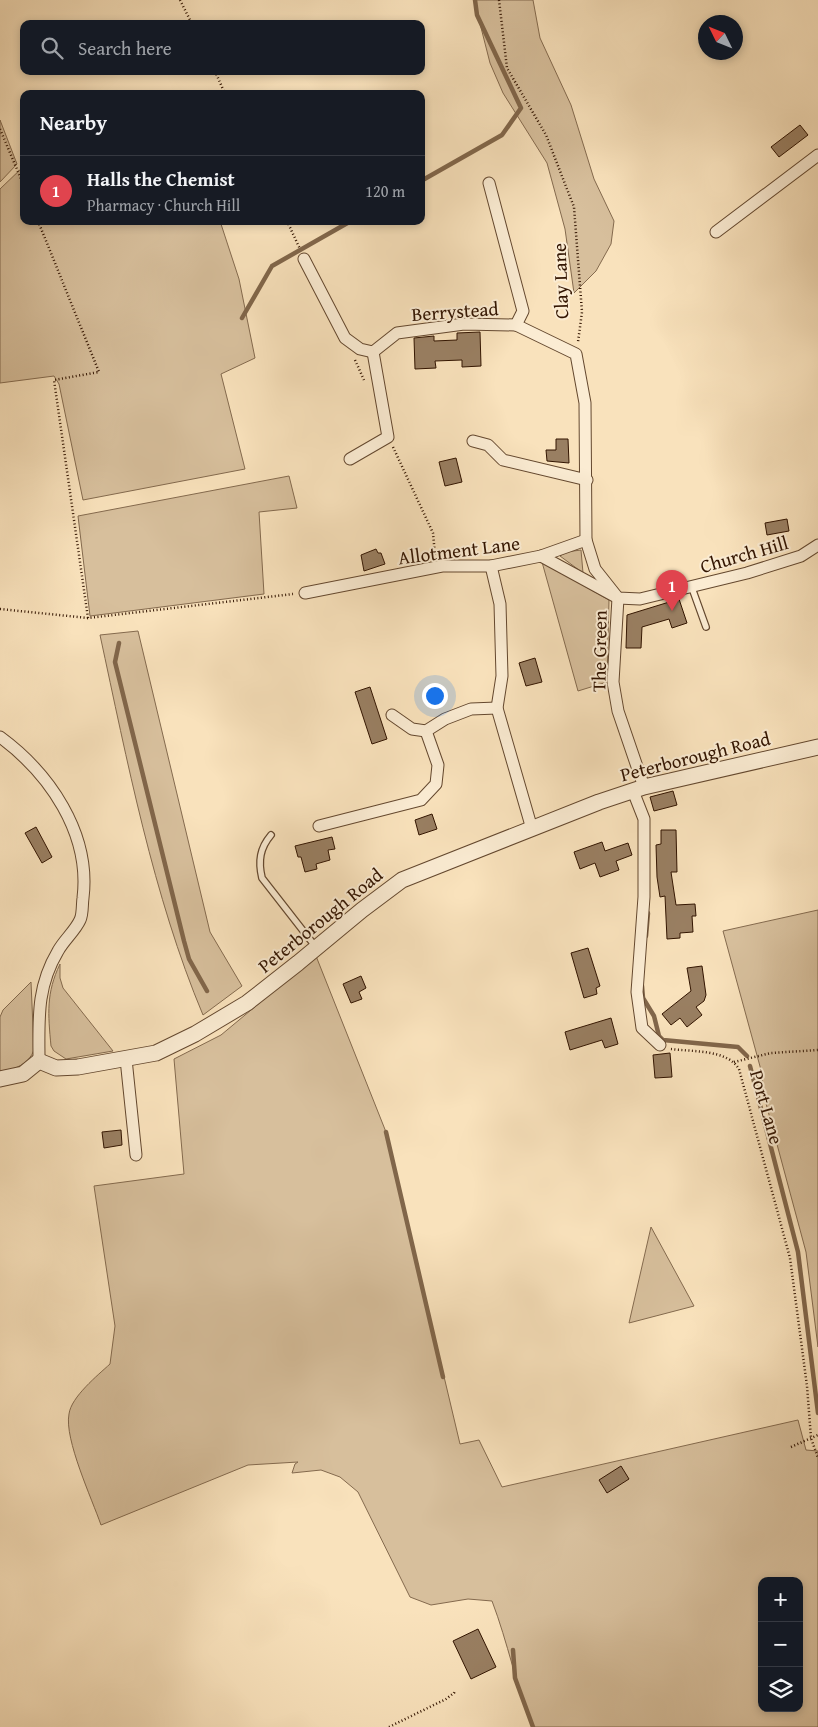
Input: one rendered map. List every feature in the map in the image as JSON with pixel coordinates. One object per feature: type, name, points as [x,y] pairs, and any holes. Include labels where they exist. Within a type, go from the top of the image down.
[{"type":"street","points":[[716,232],[818,154]]},
{"type":"street","points":[[489,183],[523,311],[516,325],[576,354],[585,403],[586,540],[595,569],[618,598]]},
{"type":"street","points":[[304,259],[345,338],[360,349],[373,352],[388,436],[350,459]]},
{"type":"street","name":"Berrystead","points":[[373,352],[397,333],[464,324],[516,325]]},
{"type":"street","points":[[473,441],[488,445],[503,460],[587,480]]},
{"type":"street","name":"Allotment Lane","points":[[305,593],[436,567],[491,566],[541,556],[586,540]]},
{"type":"street","name":"Church Hill","points":[[618,598],[640,599],[692,588],[801,556],[818,545]]},
{"type":"street","name":"The Green","points":[[541,556],[618,598],[613,682],[618,711],[639,789]]},
{"type":"street","points":[[491,566],[500,604],[502,676],[497,708],[532,829]]},
{"type":"street","points":[[392,715],[412,729],[426,731],[445,719],[471,709],[497,708]]},
{"type":"street","points":[[319,826],[421,800],[436,784],[438,766],[426,731]]},
{"type":"street","points":[[0,737],[30,762],[55,794],[74,825],[81,854],[85,885],[80,919],[58,950],[45,976],[40,997],[39,1061],[23,1074],[0,1078]]},
{"type":"street","name":"Peterborough Road","points":[[39,1061],[56,1068],[78,1067],[156,1053],[195,1034],[247,1003],[402,880],[639,789],[818,747]]},
{"type":"street","points":[[639,789],[644,819],[644,897],[637,992],[642,1028],[660,1045]]},
{"type":"street","points":[[126,1059],[136,1155]]},
{"type":"lane","points":[[692,588],[706,627]]},
{"type":"lane","points":[[271,835],[261,852],[259,864],[262,878],[317,948]]},
{"type":"path","points":[[180,0],[190,20]]},
{"type":"path","name":"Clay Lane","points":[[499,0],[507,68],[546,135],[574,207],[582,312],[576,354]]},
{"type":"path","points":[[217,75],[223,90]]},
{"type":"path","points":[[0,129],[20,176]]},
{"type":"path","points":[[40,225],[99,372],[54,380],[88,618]]},
{"type":"path","points":[[288,225],[293,235]]},
{"type":"path","points":[[345,338],[365,383]]},
{"type":"path","points":[[388,436],[433,533],[436,567]]},
{"type":"path","points":[[0,609],[88,618],[305,593]]},
{"type":"path","name":"Port Lane","points":[[660,1045],[672,1049],[721,1055],[734,1062],[738,1069],[790,1258],[807,1386],[811,1438],[818,1458]]},
{"type":"path","points":[[734,1062],[771,1053],[818,1050]]},
{"type":"path","points":[[791,1447],[818,1436]]},
{"type":"path","points":[[389,1727],[446,1699],[455,1690]]},
{"type":"shaded area","points":[[474,0],[533,0],[540,38],[571,105],[594,179],[614,221],[611,244],[596,271],[574,293],[565,229],[547,163],[503,93],[490,63]]},
{"type":"shaded area","points":[[0,120],[17,164],[0,182]]},
{"type":"shaded area","points":[[20,170],[20,225],[221,225],[239,279],[255,358],[221,374],[245,469],[83,500],[59,384],[54,376],[0,383],[0,189]]},
{"type":"shaded area","points":[[289,476],[297,508],[259,512],[264,594],[90,616],[78,516]]},
{"type":"shaded area","points":[[581,550],[583,573],[560,556],[566,552]]},
{"type":"shaded area","points":[[542,562],[609,600],[607,682],[578,691]]},
{"type":"shaded area","points":[[138,631],[210,932],[242,986],[203,1015],[185,970],[156,875],[131,779],[100,635]]},
{"type":"shaded area","points":[[818,910],[818,1347],[806,1252],[764,1096],[761,1070],[723,931]]},
{"type":"shaded area","points":[[316,956],[386,1132],[460,1444],[479,1440],[502,1487],[798,1420],[806,1450],[818,1451],[818,1727],[533,1727],[492,1601],[468,1599],[431,1605],[410,1597],[358,1492],[340,1477],[321,1470],[292,1473],[295,1464],[298,1462],[248,1465],[101,1525],[75,1453],[69,1425],[69,1414],[75,1401],[86,1387],[110,1364],[115,1326],[94,1186],[184,1174],[174,1059],[221,1035]]},
{"type":"shaded area","points":[[60,964],[60,978],[63,988],[113,1051],[66,1059],[54,1051],[51,1046],[49,1004],[52,985]]},
{"type":"shaded area","points":[[31,982],[34,1050],[25,1063],[0,1071],[0,1017],[3,1010]]},
{"type":"shaded area","points":[[651,1227],[694,1306],[629,1323]]},
{"type":"building","points":[[800,125],[808,135],[779,157],[771,147]]},
{"type":"building","points":[[480,332],[481,366],[462,367],[462,360],[435,361],[436,368],[415,369],[414,338],[434,336],[434,341],[457,340],[457,333]]},
{"type":"building","points":[[556,439],[568,439],[569,463],[547,461],[546,450],[556,450]]},
{"type":"building","points":[[456,458],[462,482],[445,486],[439,462]]},
{"type":"building","points":[[787,519],[789,531],[767,535],[765,523]]},
{"type":"building","points":[[376,549],[378,553],[381,553],[385,564],[364,571],[361,555]]},
{"type":"building","points":[[679,599],[687,623],[672,628],[669,619],[642,627],[641,648],[626,648],[627,615]]},
{"type":"building","points":[[535,658],[542,682],[526,686],[519,663]]},
{"type":"building","points":[[370,687],[387,739],[372,744],[355,692]]},
{"type":"building","points":[[673,791],[677,805],[654,811],[650,797]]},
{"type":"building","points":[[432,814],[437,829],[419,835],[415,820]]},
{"type":"building","points":[[36,827],[52,857],[42,863],[25,833]]},
{"type":"building","points":[[661,830],[676,830],[677,872],[671,872],[676,905],[695,904],[696,916],[692,916],[693,932],[680,933],[680,938],[667,939],[665,896],[660,897],[657,877],[656,845],[661,844]]},
{"type":"building","points":[[332,837],[335,849],[328,850],[330,860],[316,864],[317,869],[305,872],[301,857],[298,857],[295,846]]},
{"type":"building","points":[[602,842],[605,851],[628,843],[632,855],[616,861],[619,870],[600,877],[595,863],[580,869],[574,852]]},
{"type":"building","points":[[588,948],[600,986],[596,988],[597,994],[584,998],[571,953]]},
{"type":"building","points":[[702,966],[706,995],[704,1001],[696,1007],[702,1015],[687,1027],[680,1018],[671,1025],[662,1014],[691,991],[687,968]]},
{"type":"building","points":[[361,976],[366,988],[359,992],[362,999],[351,1003],[343,984]]},
{"type":"building","points":[[611,1018],[618,1044],[605,1048],[602,1040],[570,1050],[565,1032]]},
{"type":"building","points":[[670,1053],[672,1077],[655,1078],[653,1055]]},
{"type":"building","points":[[121,1130],[122,1145],[104,1148],[102,1132]]},
{"type":"building","points":[[621,1466],[629,1479],[607,1493],[599,1480]]},
{"type":"building","points":[[478,1629],[496,1667],[471,1679],[453,1641]]},
{"type":"waterway","points":[[425,179],[502,135],[521,108],[477,15],[475,0]]},
{"type":"waterway","points":[[242,318],[272,266],[344,225]]},
{"type":"waterway","points":[[119,643],[115,662],[184,941],[189,959],[207,991]]},
{"type":"waterway","points":[[646,936],[648,913]]},
{"type":"waterway","points":[[642,986],[643,998],[654,1016],[659,1036],[663,1040],[738,1047],[747,1056]]},
{"type":"waterway","points":[[750,1066],[798,1252],[818,1413]]},
{"type":"waterway","points":[[386,1132],[443,1377]]},
{"type":"waterway","points":[[513,1650],[515,1678],[533,1727]]},
{"type":"place","name":"Halls the Chemist","points":[[672,611]]}]
